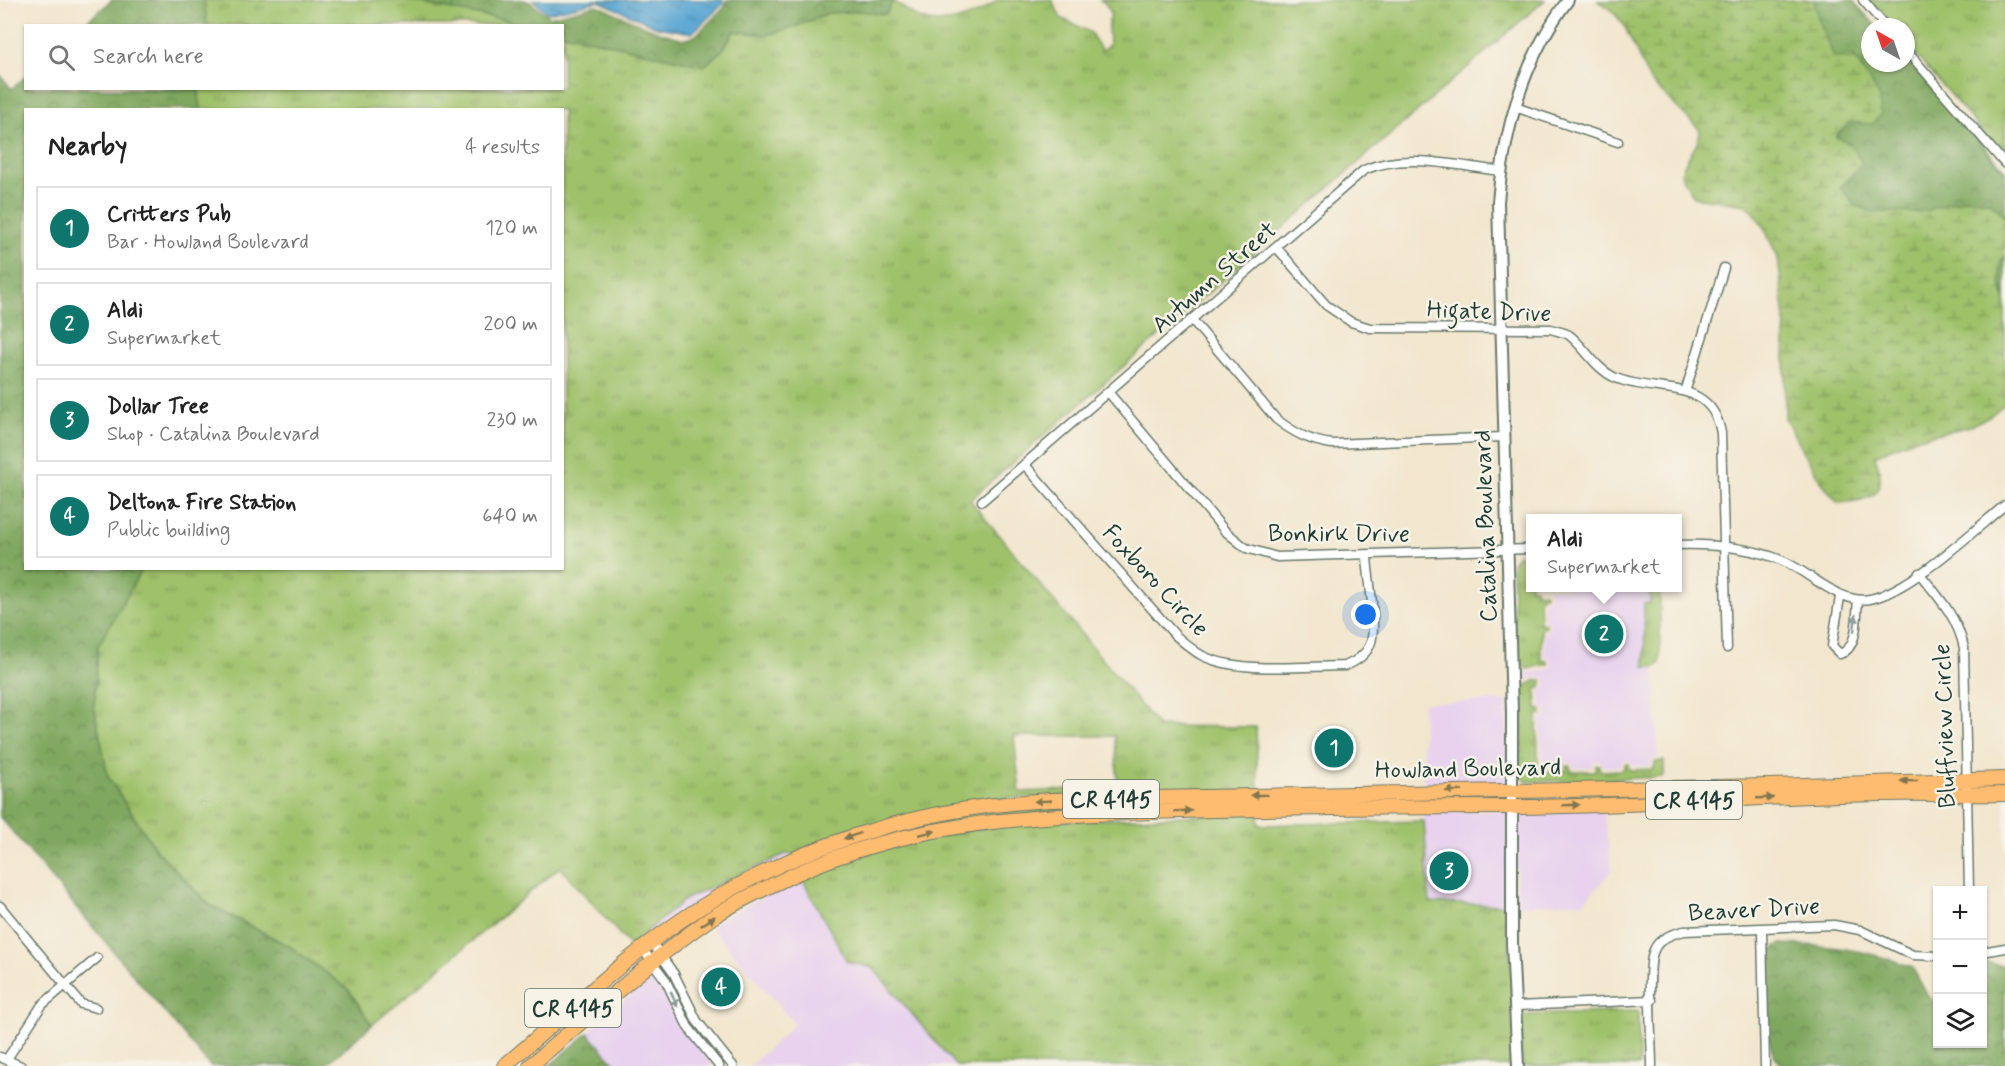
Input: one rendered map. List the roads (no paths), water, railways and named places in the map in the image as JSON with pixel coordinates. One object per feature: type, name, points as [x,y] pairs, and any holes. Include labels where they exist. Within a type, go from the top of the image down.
[{"type":"main road","name":"Howland Boulevard","points":[[530,1066],[705,922],[794,875],[890,842],[960,826],[1062,815],[1273,808],[1512,807],[1880,794],[1967,788],[2005,779]]},
{"type":"main road","name":"Howland Boulevard","points":[[504,1066],[647,946],[697,910],[786,862],[884,826],[952,810],[1004,802],[1050,800],[1512,790],[1967,788],[2005,794]]},
{"type":"street","name":"Catalina Boulevard","points":[[1518,1066],[1517,1006],[1512,943],[1512,790],[1498,202],[1501,171],[1515,107],[1539,44],[1568,0]]},
{"type":"street","points":[[1863,0],[1878,18]]},
{"type":"street","points":[[1915,60],[2005,164]]},
{"type":"street","points":[[1515,107],[1618,142]]},
{"type":"street","name":"Autumn Street","points":[[982,501],[1193,321],[1364,170],[1381,163],[1400,160],[1501,171]]},
{"type":"street","name":"Higate Drive","points":[[1277,248],[1326,305],[1352,322],[1386,329],[1551,329],[1569,335],[1591,360],[1615,378],[1662,389],[1686,389]]},
{"type":"street","points":[[1724,268],[1686,389],[1703,401],[1719,423],[1727,648]]},
{"type":"street","points":[[1193,321],[1276,419],[1293,432],[1318,442],[1332,444],[1503,437]]},
{"type":"street","name":"Bonkirk Drive","points":[[1109,393],[1225,531],[1246,548],[1277,557],[1367,556],[1526,549]]},
{"type":"street","name":"Foxboro Circle","points":[[1025,465],[1175,635],[1200,655],[1221,663],[1252,666],[1345,666],[1353,663],[1365,652],[1372,632],[1367,556]]},
{"type":"street","points":[[1682,545],[1725,546],[1782,560],[1820,580],[1840,597],[1858,600],[1882,595],[1919,573],[2005,505]]},
{"type":"street","name":"Bluffview Circle","points":[[1919,573],[1947,607],[1960,633],[1964,648],[1969,886]]},
{"type":"street","points":[[1840,597],[1832,646],[1840,654],[1847,651],[1853,642],[1858,600]]},
{"type":"street","points":[[0,906],[81,1004],[96,1008]]},
{"type":"street","name":"Beaver Drive","points":[[1652,1066],[1652,1000],[1649,972],[1653,951],[1670,934],[1684,931],[1834,925],[1860,930],[1913,955],[1933,956]]},
{"type":"street","points":[[1762,929],[1765,1066]]},
{"type":"street","points":[[647,946],[657,960],[688,1027],[719,1066]]},
{"type":"street","points":[[1987,951],[2005,948]]},
{"type":"street","points":[[21,1066],[3,1058],[34,1014],[65,984],[97,958]]},
{"type":"street","points":[[657,960],[674,974],[697,1021],[733,1066]]},
{"type":"street","points":[[1517,1006],[1652,1000]]},
{"type":"water","points":[[533,0],[723,0],[723,4],[692,33],[657,27],[599,1],[548,13]]},
{"type":"place","name":"Aldi","points":[[1604,634]]},
{"type":"place","name":"Critters Pub","points":[[1334,748]]},
{"type":"place","name":"Dollar Tree","points":[[1449,871]]},
{"type":"place","name":"Deltona Fire Station","points":[[721,987]]}]
